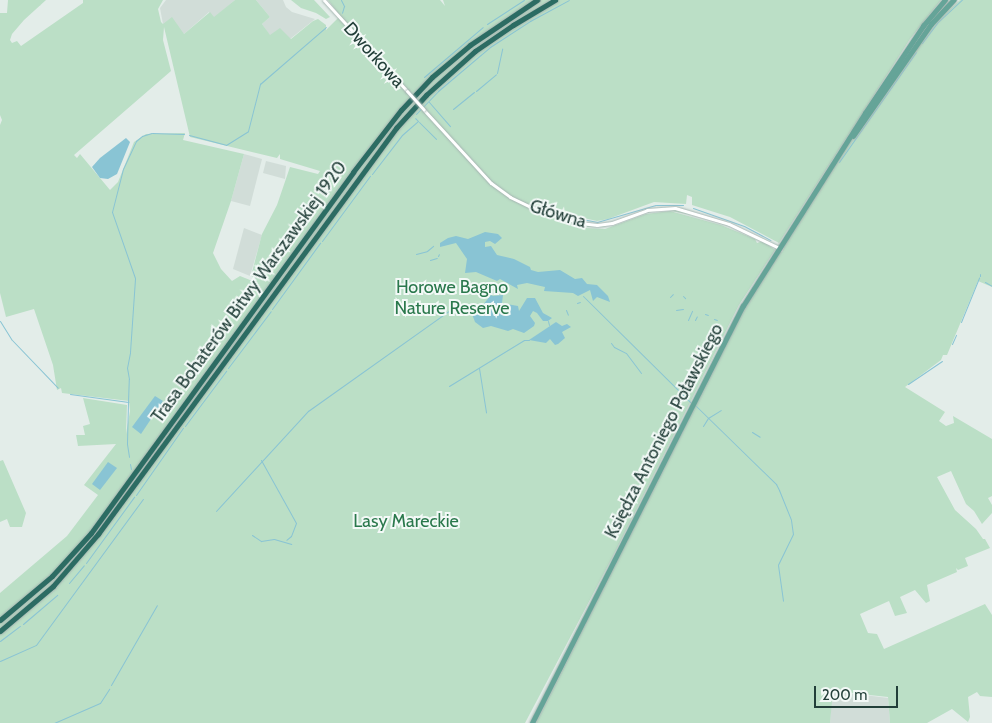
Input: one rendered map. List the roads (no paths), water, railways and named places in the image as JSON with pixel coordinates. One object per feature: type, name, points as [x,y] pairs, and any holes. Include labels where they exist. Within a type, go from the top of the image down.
[{"type":"highway","name":"Trasa Bohaterów Bitwy Warszawskiej 1920","points":[[0,620],[52,576],[107,512],[388,126],[432,77],[481,36],[537,0]]},
{"type":"highway","name":"Trasa Bohaterów Bitwy Warszawskiej 1920","points":[[0,631],[58,581],[113,514],[379,149],[417,104],[460,64],[513,25],[555,0]]},
{"type":"main road","name":"Księdza Antoniego Poławskiego","points":[[532,723],[731,328],[836,159],[923,26],[945,0]]},
{"type":"main road","name":"Księdza Antoniego Poławskiego","points":[[836,159],[931,24],[953,0]]},
{"type":"street","name":"Dworkowa","points":[[324,0],[424,110]]},
{"type":"street","name":"Główna","points":[[424,110],[491,183],[510,197],[533,208],[580,223],[597,225],[612,223],[647,210],[675,208],[729,224],[779,248]]},
{"type":"water","points":[[126,138],[130,142],[117,174],[108,179],[100,178],[92,167],[100,158]]},
{"type":"water","points":[[485,232],[498,234],[502,238],[495,244],[490,241],[485,242],[485,247],[491,246],[497,255],[514,259],[530,267],[531,270],[538,272],[560,270],[575,279],[582,278],[587,284],[597,285],[608,296],[610,302],[597,297],[593,301],[590,290],[578,296],[573,293],[544,291],[545,287],[527,283],[517,285],[518,289],[500,279],[497,281],[476,272],[465,273],[467,259],[456,243],[440,247],[440,243],[448,238],[456,236],[468,239]]},
{"type":"water","points":[[491,295],[503,295],[502,303],[518,306],[519,311],[527,298],[535,298],[543,313],[552,318],[548,321],[543,321],[533,311],[530,316],[535,323],[534,326],[524,333],[513,329],[508,331],[491,326],[483,328],[475,322],[472,314],[464,308],[468,304],[473,307],[482,306]]},
{"type":"water","points":[[556,322],[562,326],[567,324],[571,327],[562,332],[565,338],[558,344],[555,345],[550,339],[546,343],[529,340]]},
{"type":"water","points":[[155,396],[163,401],[141,434],[132,427]]},
{"type":"water","points":[[108,462],[117,468],[100,490],[92,484]]},
{"type":"waterway","points":[[341,0],[344,6],[342,13]]},
{"type":"waterway","points":[[487,24],[524,0]]},
{"type":"waterway","points":[[416,114],[438,91],[490,47],[530,21],[569,0]]},
{"type":"waterway","points":[[922,43],[938,22],[962,0]]},
{"type":"waterway","points":[[189,135],[226,145],[248,131],[260,84],[326,27]]},
{"type":"waterway","points":[[424,77],[483,27]]},
{"type":"waterway","points":[[497,73],[502,49]]},
{"type":"waterway","points":[[839,162],[916,52]]},
{"type":"waterway","points":[[476,91],[496,74]]},
{"type":"waterway","points":[[453,109],[474,92]]},
{"type":"waterway","points":[[429,102],[450,126]]},
{"type":"waterway","points":[[372,174],[402,135],[418,121],[415,118]]},
{"type":"waterway","points":[[419,122],[436,139]]},
{"type":"waterway","points":[[128,402],[129,379],[127,368],[130,352],[135,278],[112,212],[123,169],[136,141],[142,136],[152,133],[184,134]]},
{"type":"waterway","points":[[322,241],[370,176]]},
{"type":"waterway","points":[[566,216],[597,222],[656,205],[683,205]]},
{"type":"waterway","points":[[693,208],[744,226],[770,240]]},
{"type":"waterway","points":[[272,309],[320,243]]},
{"type":"waterway","points":[[416,254],[427,251],[433,246]]},
{"type":"waterway","points":[[430,260],[437,258]]},
{"type":"waterway","points":[[961,322],[979,278]]},
{"type":"waterway","points":[[985,282],[992,286]]},
{"type":"waterway","points":[[670,297],[673,294]]},
{"type":"waterway","points":[[583,296],[691,403]]},
{"type":"waterway","points":[[216,511],[308,411],[453,308],[464,308]]},
{"type":"waterway","points":[[676,310],[683,309]]},
{"type":"waterway","points":[[566,310],[568,315]]},
{"type":"waterway","points":[[228,368],[271,311]]},
{"type":"waterway","points":[[688,320],[692,311]]},
{"type":"waterway","points":[[695,320],[697,316]]},
{"type":"waterway","points":[[0,321],[12,340],[58,388]]},
{"type":"waterway","points":[[548,321],[549,325]]},
{"type":"waterway","points":[[952,344],[956,335]]},
{"type":"waterway","points":[[449,386],[524,340],[529,340]]},
{"type":"waterway","points":[[611,343],[614,347],[626,353],[641,373]]},
{"type":"waterway","points":[[908,384],[942,361]]},
{"type":"waterway","points":[[479,368],[486,412]]},
{"type":"waterway","points":[[185,426],[226,371]]},
{"type":"waterway","points":[[70,394],[128,402],[127,444],[129,457]]},
{"type":"waterway","points":[[696,406],[776,484],[779,490],[791,520],[793,534],[778,565],[783,601]]},
{"type":"waterway","points":[[703,426],[708,418],[721,410]]},
{"type":"waterway","points":[[136,495],[183,428]]},
{"type":"waterway","points":[[752,432],[760,437]]},
{"type":"waterway","points":[[261,460],[296,523],[291,536],[286,540]]},
{"type":"waterway","points":[[130,464],[131,469]]},
{"type":"waterway","points":[[86,563],[134,497]]},
{"type":"waterway","points":[[0,661],[36,645],[143,499]]},
{"type":"waterway","points":[[252,535],[261,541],[274,539],[291,544]]},
{"type":"waterway","points":[[69,583],[84,565]]},
{"type":"waterway","points":[[23,624],[57,595]]},
{"type":"waterway","points":[[111,685],[157,605]]},
{"type":"waterway","points":[[0,641],[20,626]]},
{"type":"waterway","points":[[54,723],[100,703],[109,689]]},
{"type":"park label","name":"Horowe Bagno Nature Reserve","points":[[452,298]]},
{"type":"park label","name":"Lasy Mareckie","points":[[406,521]]}]
